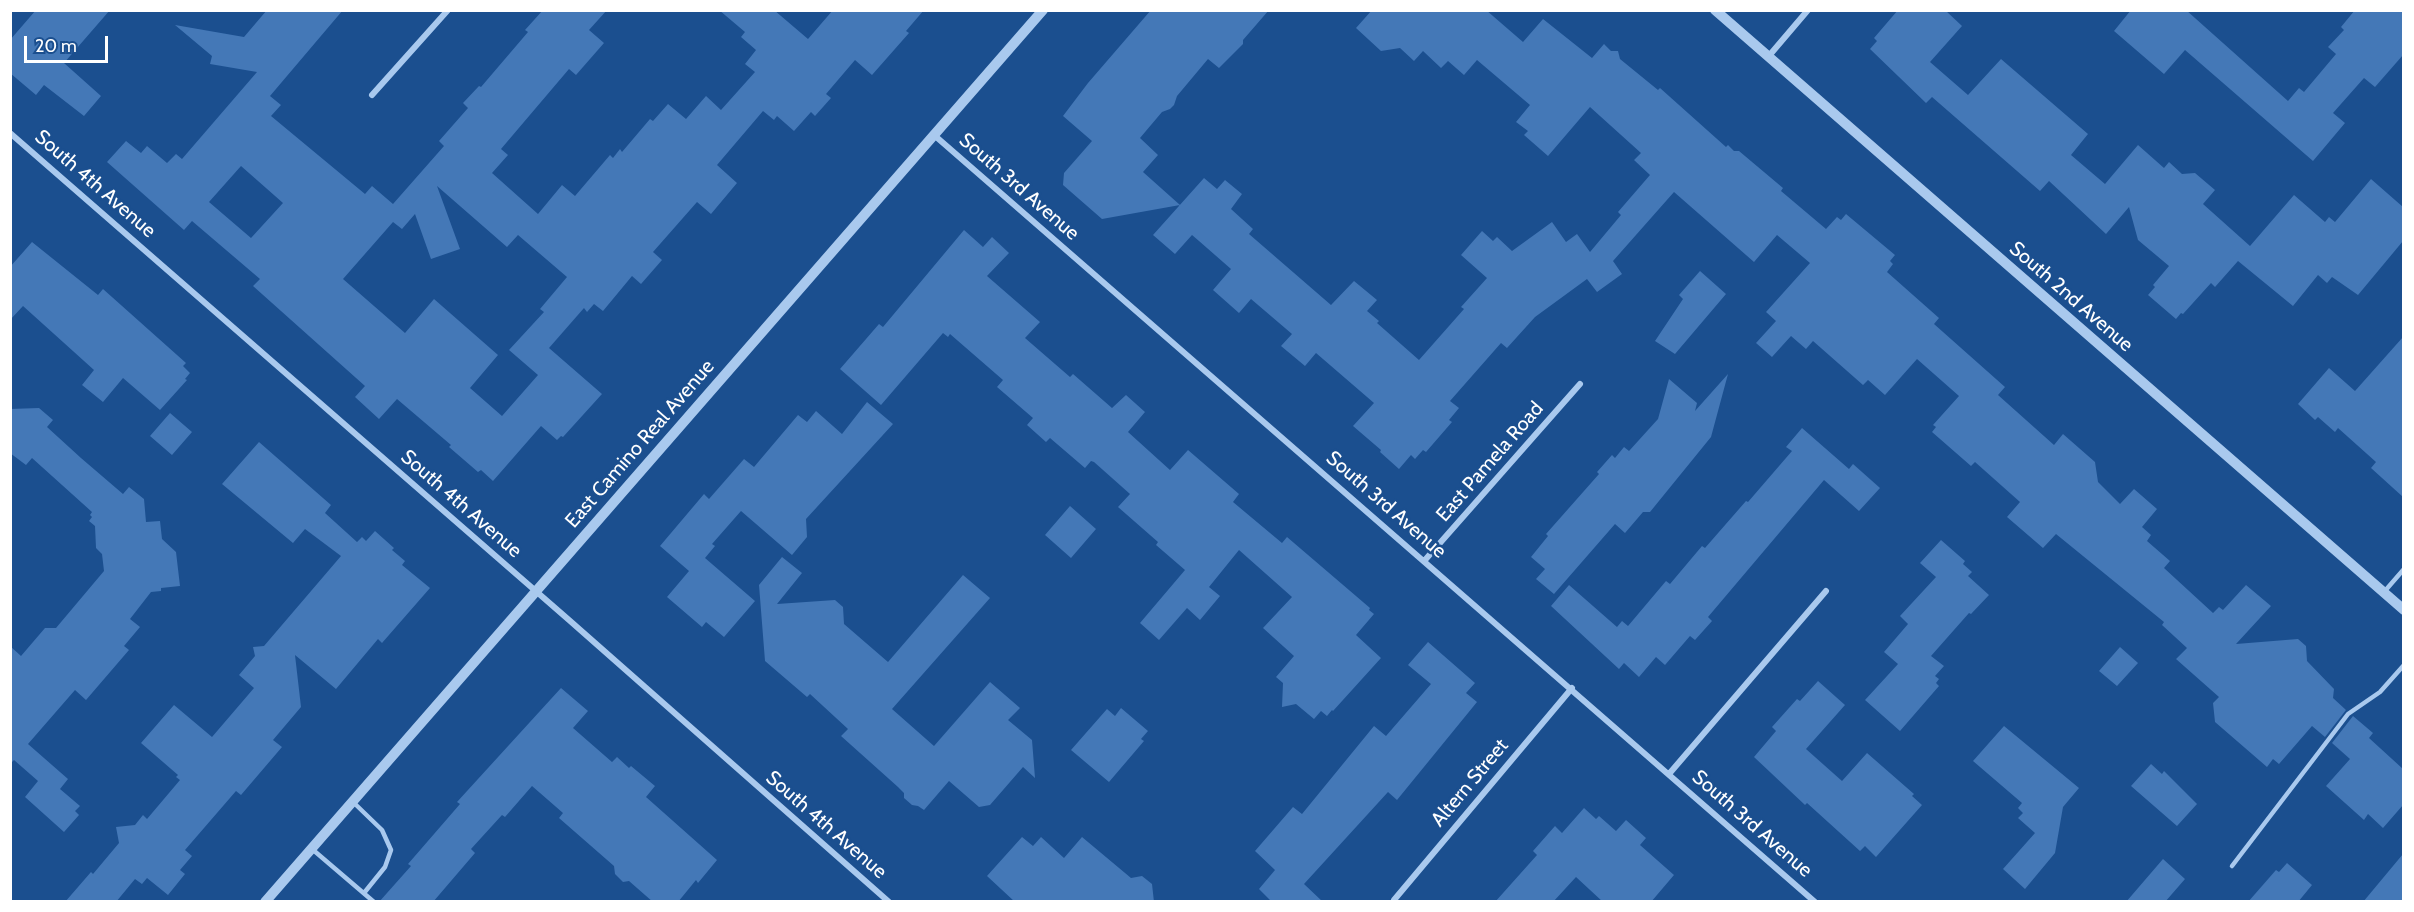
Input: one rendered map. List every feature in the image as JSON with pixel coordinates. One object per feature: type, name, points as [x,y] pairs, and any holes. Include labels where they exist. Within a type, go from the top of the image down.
[{"type":"street","points":[[372,94],[448,10]]},
{"type":"street","name":"East Camino Real Avenue","points":[[265,902],[1044,10]]},
{"type":"street","name":"South 2nd Avenue","points":[[1715,10],[2403,610]]},
{"type":"street","points":[[1768,57],[1808,10]]},
{"type":"street","name":"South 4th Avenue","points":[[10,133],[889,902]]},
{"type":"street","name":"South 3rd Avenue","points":[[934,135],[1425,560],[1815,902]]},
{"type":"street","name":"East Pamela Road","points":[[1425,560],[1580,384]]},
{"type":"street","points":[[1670,774],[1826,591]]},
{"type":"street","name":"Altern Street","points":[[1394,900],[1572,688]]},
{"type":"lane","points":[[2384,592],[2403,569]]},
{"type":"lane","points":[[2232,866],[2348,714],[2380,692],[2403,665]]},
{"type":"lane","points":[[353,801],[382,830],[392,850],[385,867],[364,893]]},
{"type":"lane","points":[[312,849],[374,902]]},
{"type":"building","points":[[36,10],[110,10],[64,63],[101,96],[84,116],[44,85],[36,95],[10,73],[10,40]]},
{"type":"building","points":[[267,10],[343,10],[270,96],[281,105],[271,116],[365,194],[372,186],[393,204],[444,146],[439,141],[468,108],[463,103],[479,86],[481,87],[528,32],[525,30],[543,10],[607,10],[589,30],[604,43],[576,75],[569,69],[501,149],[508,155],[492,173],[538,214],[562,185],[575,196],[610,155],[613,158],[620,149],[622,152],[650,119],[653,121],[668,104],[686,119],[706,96],[721,110],[755,72],[745,64],[756,50],[741,37],[745,32],[719,10],[774,10],[808,39],[833,10],[924,10],[906,31],[909,33],[872,75],[855,60],[826,94],[831,98],[815,116],[811,112],[794,131],[777,116],[774,120],[763,111],[717,165],[737,183],[711,214],[697,202],[653,252],[662,260],[641,284],[632,276],[603,311],[594,304],[587,312],[584,308],[549,348],[602,394],[563,437],[557,440],[541,426],[493,481],[481,470],[478,472],[449,447],[451,445],[397,399],[379,419],[355,397],[365,386],[253,286],[260,279],[192,221],[184,230],[107,162],[126,141],[141,153],[147,146],[167,163],[176,154],[182,159],[257,72],[210,64],[212,56],[175,25],[244,37]],"holes":[[[241,166],[283,203],[251,238],[209,202]],[[437,186],[507,247],[518,235],[567,277],[540,309],[544,312],[509,350],[538,375],[502,416],[470,388],[498,355],[434,299],[405,333],[343,279],[393,222],[402,229],[415,214],[431,259],[460,249]]]},
{"type":"building","points":[[1151,10],[1269,10],[1243,40],[1243,44],[1219,68],[1208,59],[1177,96],[1174,105],[1162,112],[1140,138],[1158,155],[1143,172],[1180,205],[1102,219],[1063,185],[1064,173],[1092,141],[1063,116],[1088,83]]},
{"type":"building","points":[[1372,10],[1486,10],[1523,42],[1543,19],[1592,58],[1604,44],[1611,51],[1618,51],[1620,59],[1658,90],[1660,88],[1726,147],[1728,145],[1734,151],[1739,151],[1783,188],[1781,191],[1826,229],[1837,217],[1841,220],[1846,214],[1895,255],[1890,261],[1893,264],[1887,272],[1939,318],[1934,324],[2005,387],[1998,395],[2054,445],[2063,434],[2095,462],[2098,482],[2120,504],[2134,489],[2157,509],[2142,527],[2151,535],[2147,541],[2170,561],[2164,568],[2213,613],[2219,607],[2223,610],[2246,585],[2271,606],[2236,644],[2298,639],[2306,646],[2307,661],[2334,689],[2333,698],[2346,710],[2325,737],[2312,726],[2279,764],[2273,759],[2267,767],[2215,722],[2213,703],[2219,697],[2176,659],[2187,648],[2162,625],[2164,622],[2056,534],[2043,548],[2007,517],[2020,502],[1975,462],[1971,466],[1932,432],[1936,427],[1933,425],[1959,396],[1917,359],[1885,395],[1868,380],[1863,385],[1813,341],[1806,349],[1791,336],[1772,357],[1756,343],[1776,321],[1766,312],[1810,263],[1777,235],[1754,262],[1674,192],[1613,261],[1622,274],[1597,292],[1587,279],[1535,317],[1507,348],[1501,343],[1450,401],[1459,408],[1449,420],[1452,422],[1426,452],[1423,450],[1415,459],[1411,455],[1399,469],[1353,426],[1374,403],[1316,353],[1305,366],[1281,346],[1292,334],[1251,299],[1239,313],[1213,290],[1231,269],[1192,235],[1175,254],[1153,235],[1204,178],[1217,189],[1225,180],[1242,194],[1231,209],[1253,229],[1249,234],[1331,305],[1354,281],[1377,300],[1367,311],[1379,321],[1377,323],[1419,360],[1464,309],[1461,307],[1487,278],[1461,255],[1482,231],[1493,241],[1497,237],[1512,251],[1552,222],[1566,242],[1577,234],[1590,252],[1621,215],[1618,212],[1650,175],[1634,160],[1641,153],[1590,107],[1548,156],[1524,135],[1528,131],[1516,122],[1530,105],[1477,60],[1464,75],[1448,61],[1441,68],[1423,51],[1414,61],[1400,48],[1381,51],[1356,28]]},
{"type":"building","points":[[1898,10],[1945,10],[1962,26],[1930,62],[1968,95],[2001,59],[2088,134],[2071,155],[2105,184],[2138,145],[2164,168],[2169,162],[2182,174],[2195,173],[2215,190],[2203,204],[2250,246],[2294,195],[2325,222],[2329,217],[2335,222],[2371,179],[2403,207],[2403,241],[2358,295],[2332,277],[2327,283],[2318,275],[2293,306],[2238,261],[2215,287],[2211,283],[2176,319],[2148,295],[2155,287],[2153,285],[2169,266],[2138,240],[2129,207],[2106,234],[2049,181],[2040,191],[1932,97],[1926,103],[1870,49],[1877,41],[1874,38]]},
{"type":"building","points":[[2131,10],[2186,10],[2288,101],[2299,88],[2304,92],[2336,54],[2328,47],[2344,30],[2341,27],[2355,10],[2403,10],[2403,55],[2375,87],[2364,78],[2333,113],[2345,123],[2313,161],[2185,50],[2164,74],[2114,31]]},
{"type":"building","points":[[964,230],[983,247],[992,237],[1009,253],[987,276],[1040,322],[1025,338],[1070,377],[1073,374],[1112,408],[1126,395],[1145,412],[1128,432],[1170,470],[1188,450],[1239,494],[1233,502],[1282,543],[1287,537],[1370,608],[1369,610],[1374,614],[1356,635],[1381,658],[1327,716],[1321,711],[1314,719],[1296,704],[1282,707],[1283,683],[1276,677],[1294,656],[1263,628],[1292,597],[1239,550],[1209,587],[1220,596],[1200,620],[1187,608],[1159,640],[1140,623],[1185,570],[1156,545],[1158,542],[1118,507],[1130,494],[1094,462],[1091,461],[1085,468],[1050,438],[1046,442],[1027,425],[1033,418],[997,387],[1003,380],[950,334],[948,337],[943,333],[881,405],[840,369],[879,324],[883,327]]},
{"type":"building","points":[[32,242],[98,295],[103,289],[186,363],[183,366],[190,373],[185,379],[187,380],[160,410],[123,378],[103,402],[82,385],[94,370],[23,306],[10,320],[10,267]]},
{"type":"building","points":[[1700,271],[1726,294],[1675,354],[1655,341],[1683,299],[1679,295]]},
{"type":"building","points":[[2403,337],[2403,497],[2371,468],[2376,462],[2338,428],[2335,432],[2318,417],[2315,420],[2298,404],[2329,368],[2355,391]]},
{"type":"building","points":[[1728,374],[1711,437],[1650,512],[1643,512],[1625,533],[1615,524],[1554,594],[1536,579],[1545,569],[1531,557],[1548,536],[1546,534],[1599,474],[1597,472],[1612,455],[1615,458],[1624,447],[1629,451],[1658,419],[1669,379],[1697,403],[1695,411]]},
{"type":"building","points":[[867,402],[893,424],[806,519],[807,537],[792,555],[741,511],[712,544],[715,546],[705,558],[755,601],[724,637],[706,622],[702,627],[667,597],[689,571],[660,546],[704,494],[709,499],[744,459],[754,467],[798,415],[807,422],[816,411],[842,434]]},
{"type":"building","points":[[39,408],[53,420],[47,427],[81,458],[123,494],[129,487],[144,499],[146,522],[160,521],[162,539],[176,552],[180,586],[161,588],[161,591],[151,592],[130,619],[140,627],[124,646],[129,650],[86,700],[75,690],[28,744],[68,779],[60,789],[80,806],[75,811],[79,815],[64,832],[25,797],[38,781],[14,760],[10,764],[10,646],[21,656],[45,628],[56,628],[104,571],[102,554],[96,548],[95,526],[89,521],[92,512],[32,458],[26,465],[10,453],[10,409]]},
{"type":"building","points":[[170,413],[192,432],[172,455],[150,436]]},
{"type":"building","points":[[1802,428],[1849,469],[1853,464],[1880,488],[1859,511],[1824,480],[1708,617],[1712,621],[1695,640],[1690,636],[1665,665],[1656,657],[1639,677],[1624,663],[1619,669],[1551,606],[1569,585],[1617,627],[1622,621],[1628,626],[1666,581],[1670,584],[1702,546],[1705,548],[1746,501],[1748,502],[1792,451],[1786,447]]},
{"type":"building","points":[[259,442],[331,505],[325,513],[357,542],[362,537],[366,541],[375,531],[405,561],[402,565],[430,588],[382,643],[378,639],[336,689],[295,655],[301,707],[273,740],[282,747],[241,795],[236,791],[185,850],[192,856],[180,870],[185,874],[168,895],[147,878],[142,884],[135,879],[116,902],[65,902],[119,843],[116,827],[135,825],[143,815],[147,819],[180,780],[176,777],[178,775],[141,743],[174,705],[212,737],[254,688],[239,675],[255,656],[253,647],[264,646],[341,556],[305,529],[293,543],[222,484]]},
{"type":"building","points":[[1070,506],[1096,529],[1071,558],[1045,535]]},
{"type":"building","points":[[1941,540],[1965,561],[1963,564],[1972,572],[1968,576],[1989,595],[1971,614],[1969,613],[1931,656],[1944,666],[1935,676],[1939,679],[1936,683],[1939,686],[1900,731],[1865,700],[1898,664],[1884,652],[1908,624],[1900,616],[1936,577],[1920,563]]},
{"type":"building","points":[[782,557],[802,573],[777,604],[835,600],[843,607],[844,624],[888,662],[963,575],[990,598],[892,709],[934,746],[990,682],[1020,708],[1008,720],[1032,740],[1035,778],[1023,767],[990,805],[979,807],[949,781],[924,810],[912,805],[904,798],[904,793],[898,787],[841,736],[848,729],[810,694],[807,697],[765,661],[759,585]]},
{"type":"building","points":[[1428,642],[1475,683],[1466,693],[1477,702],[1397,800],[1388,792],[1304,884],[1323,902],[1272,902],[1259,889],[1275,870],[1255,851],[1293,807],[1302,814],[1374,726],[1386,736],[1431,684],[1408,665]]},
{"type":"building","points":[[2120,647],[2138,663],[2117,686],[2099,671]]},
{"type":"building","points":[[1818,681],[1845,705],[1806,749],[1842,781],[1867,753],[1914,794],[1912,796],[1922,805],[1876,857],[1865,846],[1860,851],[1807,803],[1805,805],[1754,757],[1776,731],[1772,727],[1797,699],[1800,701]]},
{"type":"building","points":[[561,688],[588,711],[573,728],[612,762],[617,757],[655,786],[646,797],[717,860],[698,883],[696,880],[678,902],[653,902],[629,881],[623,882],[615,874],[614,866],[559,818],[563,813],[532,786],[505,817],[502,815],[471,849],[475,853],[433,902],[379,902],[411,866],[408,864],[460,804],[457,802]]},
{"type":"building","points":[[1121,708],[1148,731],[1141,739],[1144,741],[1109,782],[1071,750],[1107,709],[1115,716]]},
{"type":"building","points":[[2353,716],[2373,733],[2369,738],[2403,769],[2403,805],[2383,828],[2368,814],[2364,820],[2326,786],[2350,759],[2332,743]]},
{"type":"building","points":[[2004,726],[2079,788],[2063,807],[2055,853],[2025,889],[2003,869],[2035,833],[2018,818],[2023,813],[2018,808],[2022,803],[1973,761]]},
{"type":"building","points":[[2151,764],[2162,774],[2164,771],[2197,804],[2177,826],[2131,786]]},
{"type":"building","points":[[1584,808],[1596,819],[1599,816],[1616,831],[1626,820],[1646,838],[1640,845],[1674,875],[1651,902],[1603,902],[1576,877],[1553,902],[1495,902],[1537,855],[1533,851],[1555,826],[1562,833]]},
{"type":"building","points":[[1022,837],[1033,846],[1041,837],[1064,858],[1082,837],[1131,878],[1142,876],[1152,884],[1154,902],[1015,902],[987,876]]},
{"type":"building","points":[[2403,854],[2403,902],[2363,902]]},
{"type":"building","points":[[2163,859],[2185,879],[2165,902],[2126,902]]},
{"type":"building","points":[[2287,863],[2312,885],[2298,902],[2248,902],[2276,870],[2279,872]]}]
